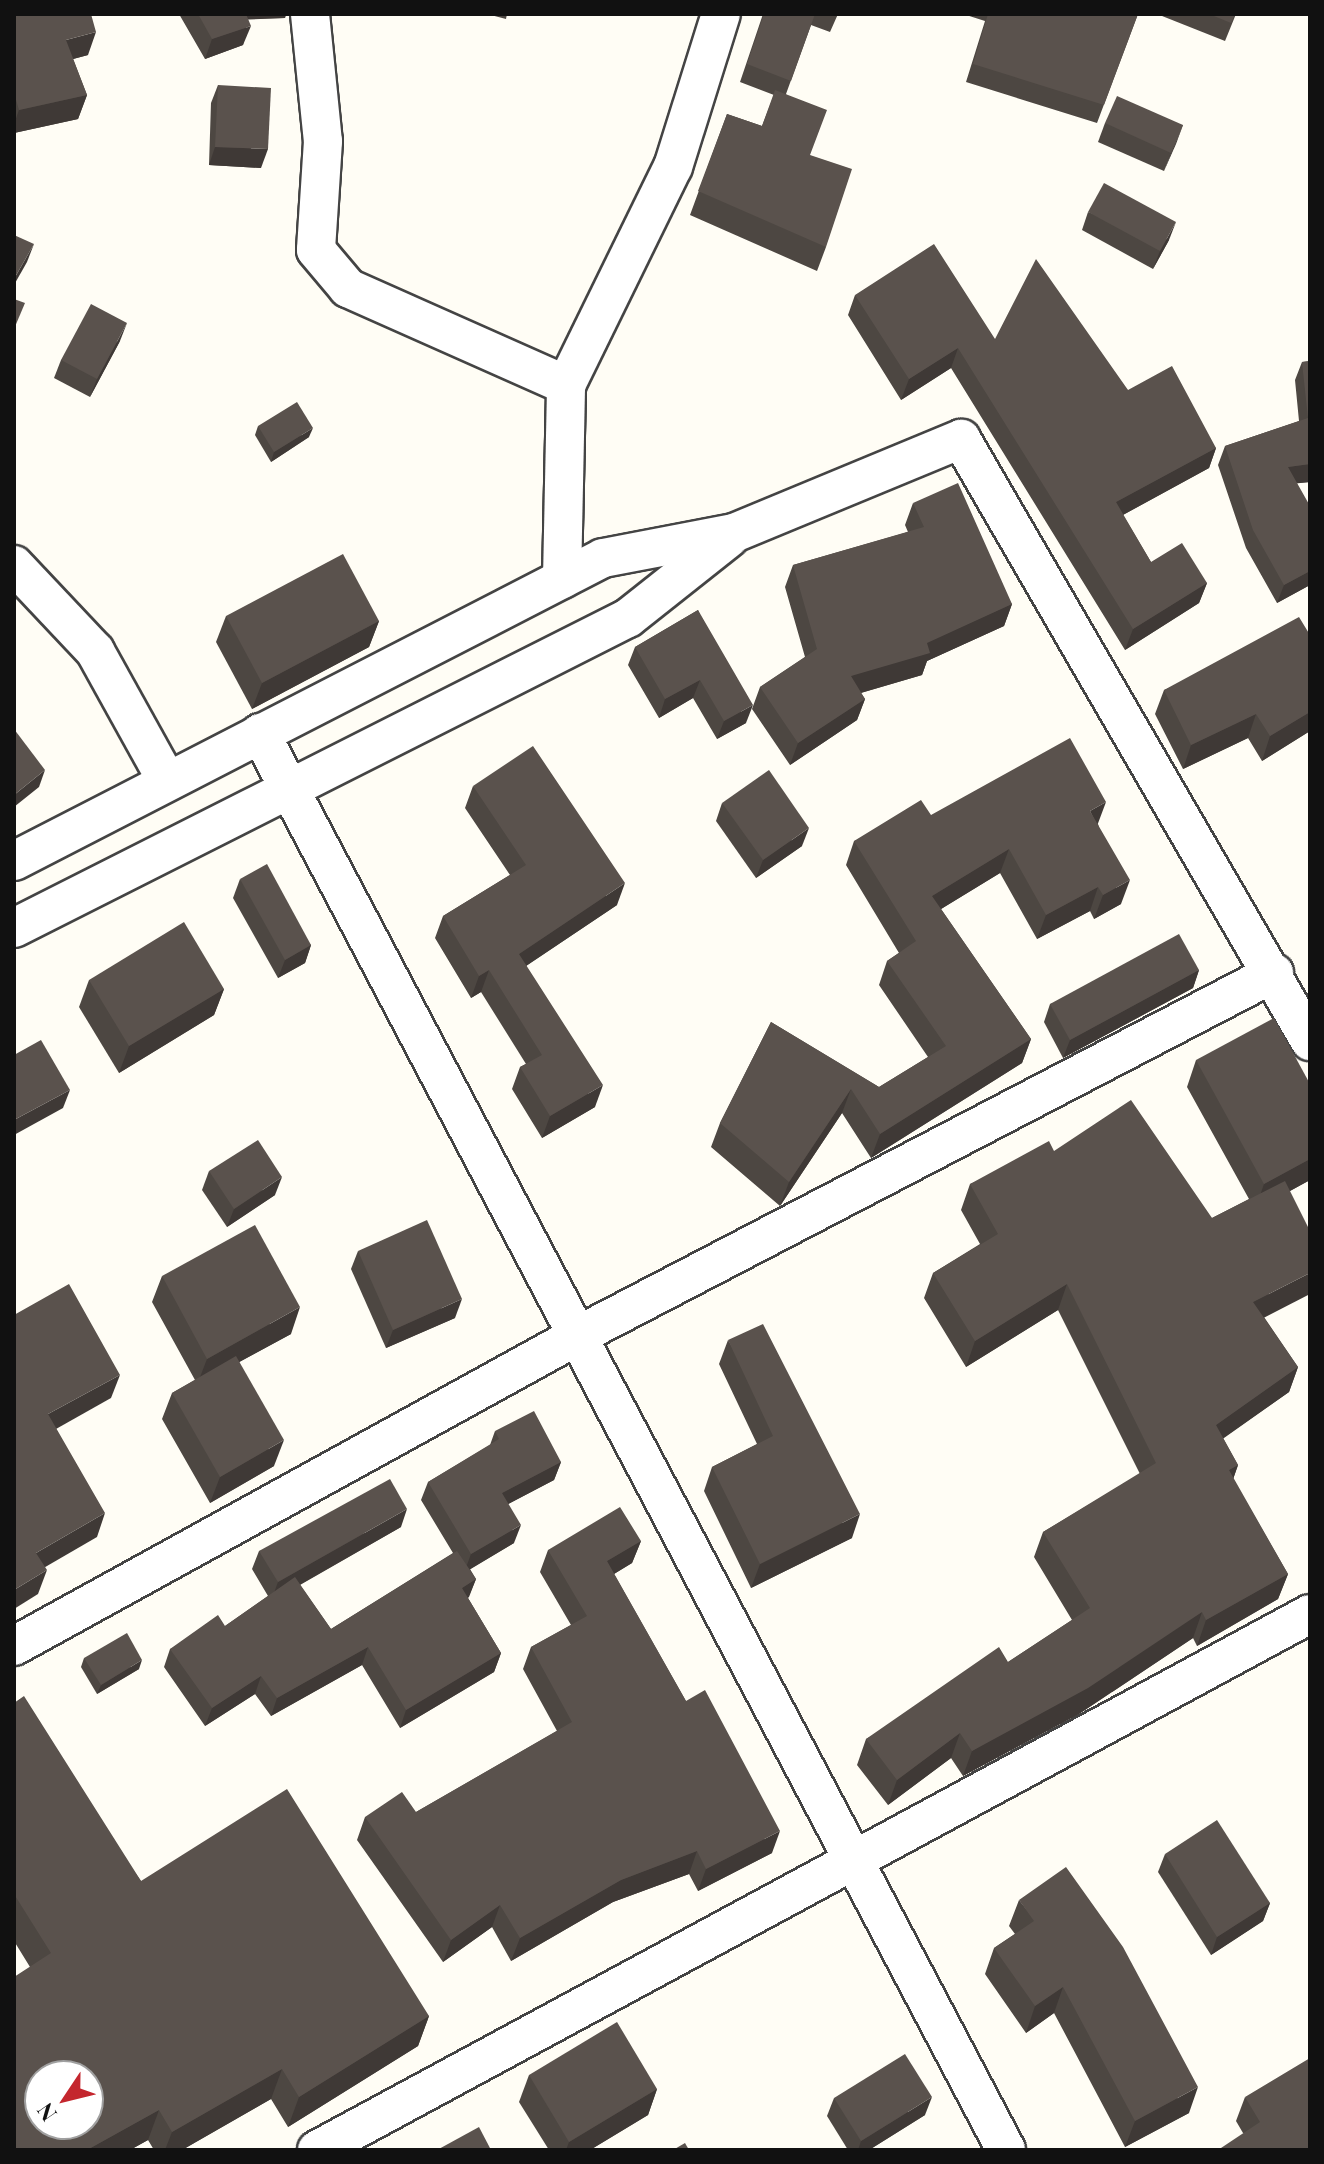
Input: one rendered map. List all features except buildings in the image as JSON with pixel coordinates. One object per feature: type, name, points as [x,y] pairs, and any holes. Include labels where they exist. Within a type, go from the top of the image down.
[{"type":"street","points":[[310,14],[323,141],[316,250],[348,288],[566,385]]},
{"type":"street","points":[[562,579],[566,385],[673,167],[721,14]]},
{"type":"street","points":[[14,861],[603,558],[734,533],[961,439],[1274,973],[1310,1041]]},
{"type":"street","points":[[14,928],[628,618],[734,533]]},
{"type":"street","points":[[14,565],[95,651],[167,781]]},
{"type":"street","points":[[260,733],[1006,2150]]},
{"type":"street","points":[[14,1646],[577,1336],[1274,973]]},
{"type":"street","points":[[317,2150],[1310,1614]]}]
